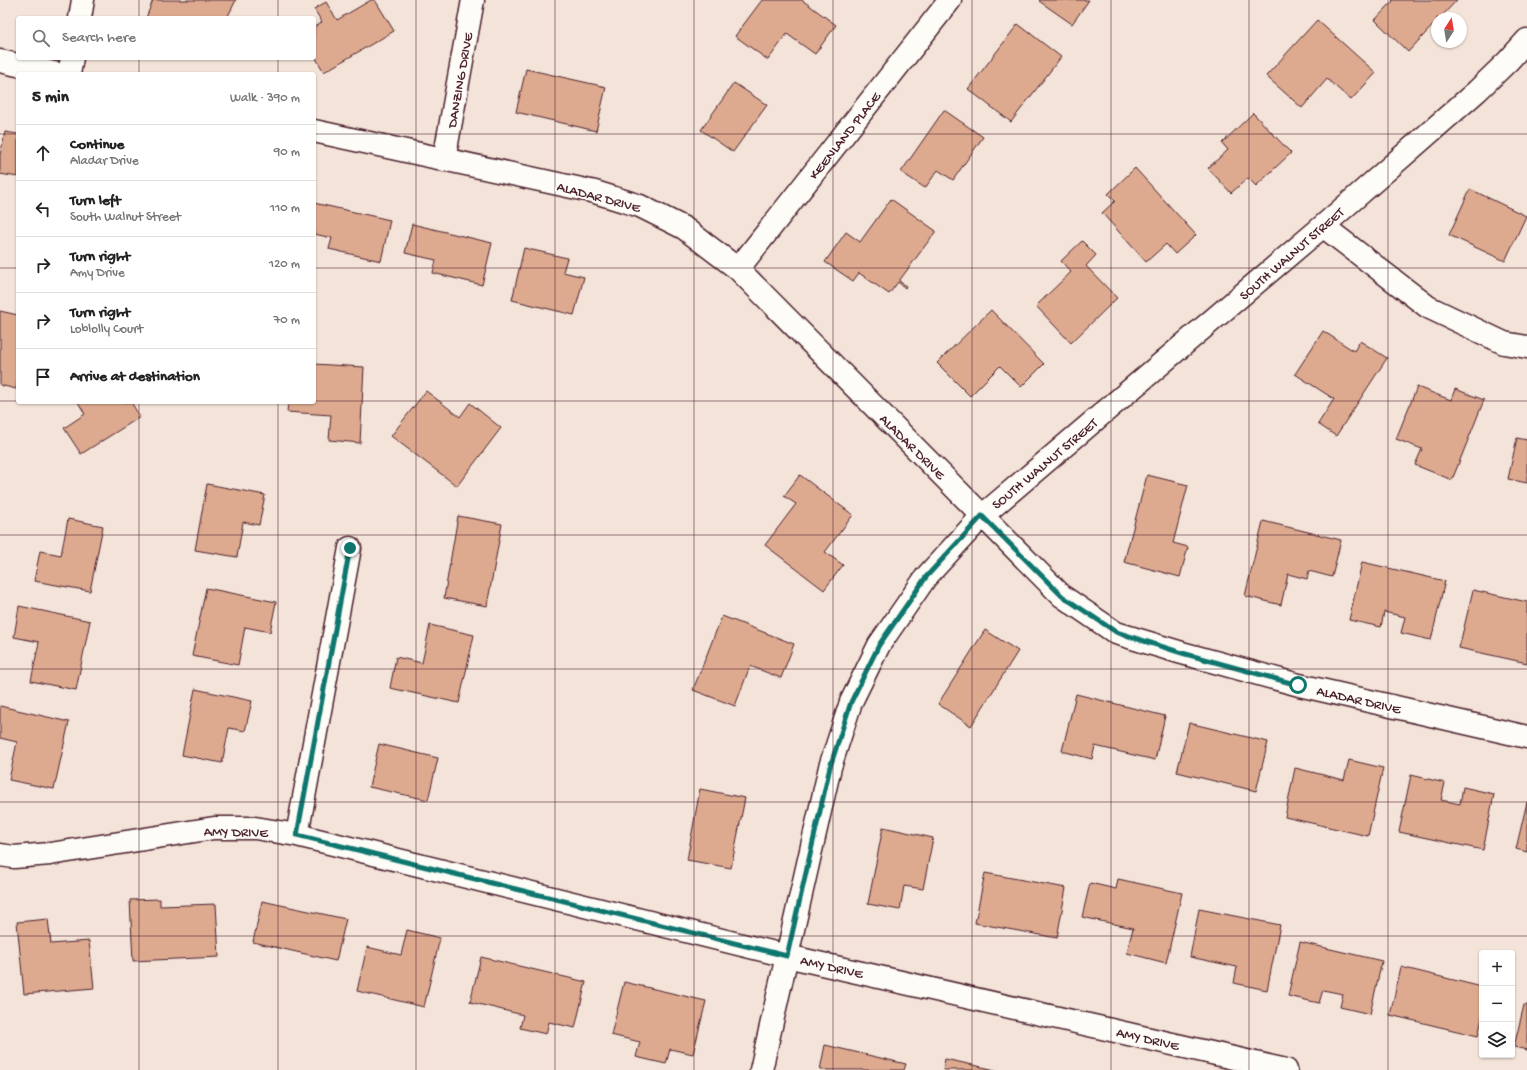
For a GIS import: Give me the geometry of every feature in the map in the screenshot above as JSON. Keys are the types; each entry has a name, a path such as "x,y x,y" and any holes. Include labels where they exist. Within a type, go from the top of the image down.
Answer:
{"street":[{"path":"80,16 83,0"},
{"name":"DANZING DRIVE","path":"444,160 473,0"},
{"name":"KEENLAND PLACE","path":"738,269 950,0"},
{"name":"SOUTH WALNUT STREET","path":"761,1070 830,767 851,702 879,645 926,577 982,516 1324,226 1477,91 1527,40"},
{"path":"69,72 72,60"},
{"path":"0,61 49,72"},
{"name":"ALADAR DRIVE","path":"316,131 595,192 640,206 684,228 738,269 1062,596 1116,632 1182,653 1298,685 1527,737"},
{"path":"1324,226 1428,306 1504,343 1527,348"},
{"path":"297,835 350,548"},
{"name":"AMY DRIVE","path":"0,855 14,857 50,854 214,828 254,828 297,835 787,956 1286,1070"}],"building":[{"path":"153,0 236,0 228,16 147,16"},
{"path":"371,0 375,0 394,31 324,72 316,58 316,26 322,22 314,9 326,2 337,20"},
{"path":"762,0 802,0 836,25 815,54 787,34 768,60 735,36"},
{"path":"1089,0 1072,24 1039,1"},
{"path":"1392,0 1457,0 1446,12 1431,12 1431,27 1408,52 1375,20 1393,1"},
{"path":"1317,20 1376,73 1351,100 1327,79 1302,108 1266,76"},
{"path":"1018,24 1061,57 1011,122 968,89"},
{"path":"526,69 606,87 596,131 516,112"},
{"path":"734,83 767,105 733,152 701,130"},
{"path":"944,110 983,137 953,180 938,170 925,188 901,172"},
{"path":"1253,113 1291,153 1256,186 1248,178 1231,193 1208,168 1228,150 1222,143"},
{"path":"5,132 16,134 16,177 0,174 0,155"},
{"path":"1135,168 1196,235 1175,254 1166,244 1146,262 1102,213 1115,201 1108,194"},
{"path":"1470,189 1526,216 1505,261 1449,235"},
{"path":"891,199 936,231 899,281 906,286 905,288 898,282 889,294 859,273 853,281 825,262 846,232 860,242"},
{"path":"316,203 390,220 381,261 329,249 332,238 316,234"},
{"path":"412,224 492,243 482,285 433,273 436,260 405,253"},
{"path":"1082,241 1096,255 1086,266 1117,298 1071,343 1036,306 1071,272 1061,261"},
{"path":"524,248 567,258 563,272 584,277 574,315 512,300"},
{"path":"991,310 1044,364 1021,387 1000,366 970,396 937,363"},
{"path":"0,311 16,315 16,389 0,385"},
{"path":"1323,331 1354,351 1360,341 1387,358 1336,436 1318,424 1334,399 1295,374"},
{"path":"316,364 364,367 360,443 329,440 331,415 287,412 288,404 316,404"},
{"path":"1417,387 1451,400 1455,389 1484,400 1452,480 1415,465 1422,449 1396,439"},
{"path":"426,391 460,417 470,403 501,428 457,486 391,436"},
{"path":"79,404 132,404 140,417 81,454 64,428 85,414"},
{"path":"1517,438 1527,440 1527,483 1508,479"},
{"path":"800,475 853,515 825,552 843,565 824,590 765,545 796,504 784,496"},
{"path":"1147,475 1188,485 1173,543 1188,547 1180,577 1124,562"},
{"path":"207,484 265,495 259,525 243,522 237,557 195,550"},
{"path":"458,516 502,524 487,606 444,598"},
{"path":"68,519 103,526 90,591 34,581 40,551 61,555"},
{"path":"1263,521 1341,540 1332,577 1309,571 1307,579 1288,574 1281,605 1245,596"},
{"path":"1362,562 1445,581 1431,640 1401,633 1405,617 1384,612 1381,627 1349,620"},
{"path":"206,588 276,602 270,632 245,627 238,665 192,656"},
{"path":"1473,590 1527,602 1527,663 1459,648"},
{"path":"19,606 90,621 76,690 31,681 39,642 14,637"},
{"path":"722,616 794,644 781,678 750,666 735,706 693,690"},
{"path":"430,625 474,635 459,703 390,688 396,657 422,663"},
{"path":"985,630 1018,651 971,726 938,704"},
{"path":"195,689 252,701 245,731 229,728 222,763 182,755"},
{"path":"1076,694 1165,716 1155,760 1095,746 1092,759 1062,751"},
{"path":"0,706 69,722 54,789 9,780 17,742 0,738"},
{"path":"1189,723 1268,742 1256,791 1177,772"},
{"path":"379,744 438,758 428,800 369,787"},
{"path":"1349,760 1383,768 1368,836 1285,817 1295,768 1344,780"},
{"path":"1411,775 1445,783 1441,800 1460,804 1463,787 1494,794 1483,850 1399,832"},
{"path":"700,789 745,798 731,868 687,860"},
{"path":"1527,802 1527,852 1516,849"},
{"path":"883,827 933,838 923,889 904,886 900,910 868,904"},
{"path":"985,873 1066,888 1057,938 975,923"},
{"path":"1118,879 1182,893 1166,963 1127,953 1133,928 1082,917 1090,883 1116,889"},
{"path":"160,899 160,906 216,904 219,957 133,961 130,900"},
{"path":"262,901 346,919 336,961 253,942"},
{"path":"1199,909 1280,925 1267,990 1234,983 1237,967 1190,957"},
{"path":"48,919 51,944 89,941 94,988 24,994 17,922"},
{"path":"407,930 440,938 424,1007 357,991 367,947 401,955"},
{"path":"1300,942 1382,961 1370,1014 1340,1007 1343,994 1323,990 1319,1003 1288,996"},
{"path":"481,957 586,982 575,1028 549,1022 546,1034 520,1028 523,1015 470,1002"},
{"path":"1401,967 1479,986 1478,1036 1390,1015"},
{"path":"624,982 706,1001 693,1054 670,1049 666,1064 636,1057 640,1042 611,1035"},
{"path":"1524,1005 1527,1005 1527,1050 1515,1047"},
{"path":"825,1045 906,1064 904,1070 820,1070"},
{"path":"945,1059 996,1070 943,1070"}],"route":[{"path":"350,548 297,835 787,956 830,767 851,702 879,645 926,577 982,516 1062,596 1116,632 1182,653 1298,685"}]}
